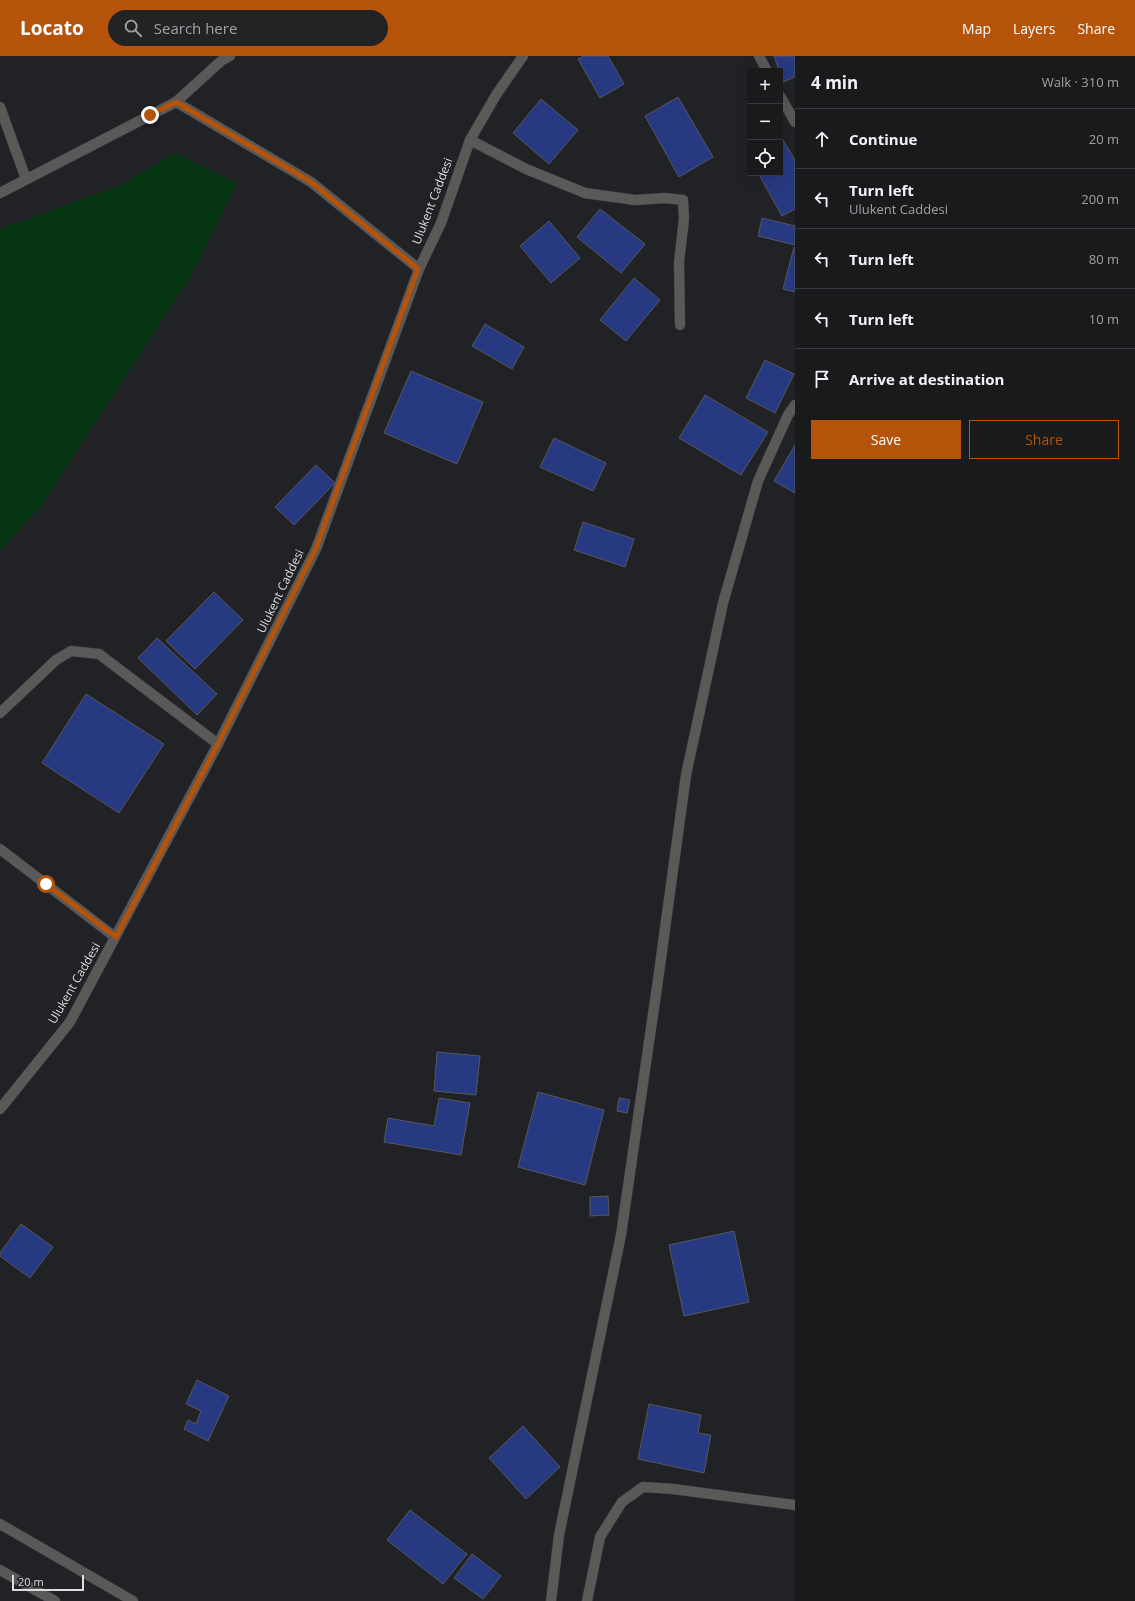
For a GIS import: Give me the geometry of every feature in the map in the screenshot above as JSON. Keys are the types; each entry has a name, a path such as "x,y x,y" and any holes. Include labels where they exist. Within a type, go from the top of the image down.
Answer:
{"street":[{"path":"0,193 176,102 221,61 230,56"},
{"name":"Ulukent Caddesi","path":"0,1108 70,1022 218,744 316,548 418,269 440,223 470,140 496,95 523,56"},
{"path":"759,56 765,68"},
{"path":"783,101 795,122"},
{"path":"176,102 311,182 418,269"},
{"path":"0,107 26,179"},
{"path":"470,140 526,169 585,193 635,200 665,198 683,200 684,219 679,262 680,325"},
{"path":"551,1601 559,1535 621,1235 686,775 723,603 758,481 788,415 795,405"},
{"path":"0,713 56,660 71,651 99,654 218,744"},
{"path":"0,849 116,937"},
{"path":"587,1601 600,1537 622,1502 643,1488 673,1488 795,1505"},
{"path":"0,1524 133,1601"},
{"path":"0,1570 56,1601"}],"green space":[{"path":"175,153 237,183 191,276 40,507 0,550 0,229 121,185"}],"building":[{"path":"584,56 608,56 624,84 600,98 578,59"},
{"path":"774,56 795,56 795,77 783,82 783,68 778,68"},
{"path":"678,97 713,157 679,177 645,116"},
{"path":"541,99 578,130 549,164 513,133"},
{"path":"783,140 795,160 795,209 782,216 760,176 783,176"},
{"path":"600,209 645,244 621,273 577,237"},
{"path":"762,218 795,226 795,245 758,236"},
{"path":"549,221 580,258 551,283 520,246"},
{"path":"795,247 795,292 783,289"},
{"path":"634,278 660,300 626,341 600,320"},
{"path":"485,324 524,347 512,369 472,346"},
{"path":"765,360 794,374 775,413 746,398"},
{"path":"411,371 483,402 457,464 384,433"},
{"path":"705,395 768,432 741,475 679,438"},
{"path":"554,438 606,463 593,491 540,467"},
{"path":"795,445 795,493 774,481"},
{"path":"316,465 335,483 294,525 275,507"},
{"path":"583,522 634,539 625,567 574,550"},
{"path":"214,592 243,620 195,669 166,641"},
{"path":"157,638 217,694 197,715 138,658"},
{"path":"86,694 164,744 119,813 42,763"},
{"path":"437,1052 480,1056 476,1095 434,1091"},
{"path":"538,1092 604,1110 585,1185 518,1167"},
{"path":"439,1098 470,1103 461,1155 384,1142 388,1118 434,1126"},
{"path":"619,1098 630,1100 627,1113 617,1111"},
{"path":"608,1196 609,1215 590,1216 590,1197"},
{"path":"21,1224 53,1247 30,1278 0,1256 0,1253"},
{"path":"734,1231 749,1302 684,1316 669,1245"},
{"path":"197,1380 229,1396 208,1441 184,1429 188,1420 196,1424 201,1411 186,1404"},
{"path":"649,1404 701,1415 698,1433 711,1435 704,1473 638,1459"},
{"path":"523,1426 560,1467 526,1499 489,1458"},
{"path":"410,1510 467,1554 443,1584 387,1540"},
{"path":"472,1554 501,1576 483,1599 454,1578"}],"route":[{"path":"46,884 116,937 218,744 316,548 418,269 311,182 176,102 150,115"}]}
